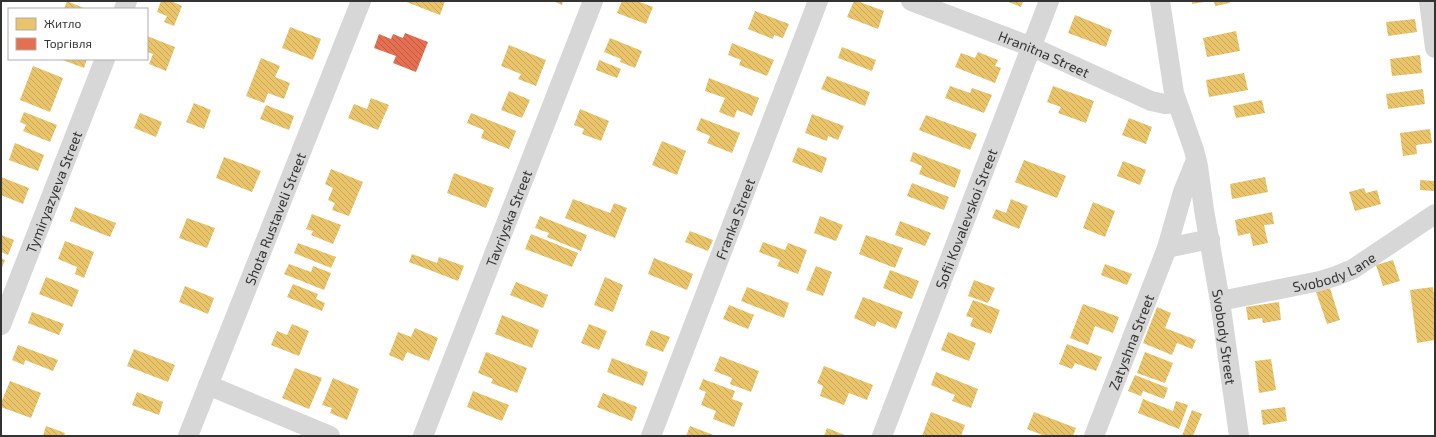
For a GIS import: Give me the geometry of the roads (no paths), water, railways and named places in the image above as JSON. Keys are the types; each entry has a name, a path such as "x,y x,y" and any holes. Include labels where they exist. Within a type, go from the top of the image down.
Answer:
{"street":[{"name":"Shota Rustaveli Street","path":"188,436 361,1"},
{"name":"Tavriyska Street","path":"423,436 594,1"},
{"name":"Franka Street","path":"651,436 818,1"},
{"name":"Hranitna Street","path":"910,1 1032,47 1151,101 1165,104 1177,103"},
{"name":"Sofii Kovalevskoi Street","path":"882,436 1049,1"},
{"path":"1160,1 1174,93 1196,160 1210,239 1167,248"},
{"path":"1429,1 1435,48"},
{"name":"Tymiryazyeva Street","path":"1,325 105,60"},
{"name":"Zatyshna Street","path":"1094,436 1167,248 1183,192 1196,160"},
{"name":"Svobody Lane","path":"1220,301 1320,281 1336,276 1353,269 1435,214"},
{"name":"Svobody Street","path":"1210,239 1239,436"},
{"path":"208,385 330,436"}]}
